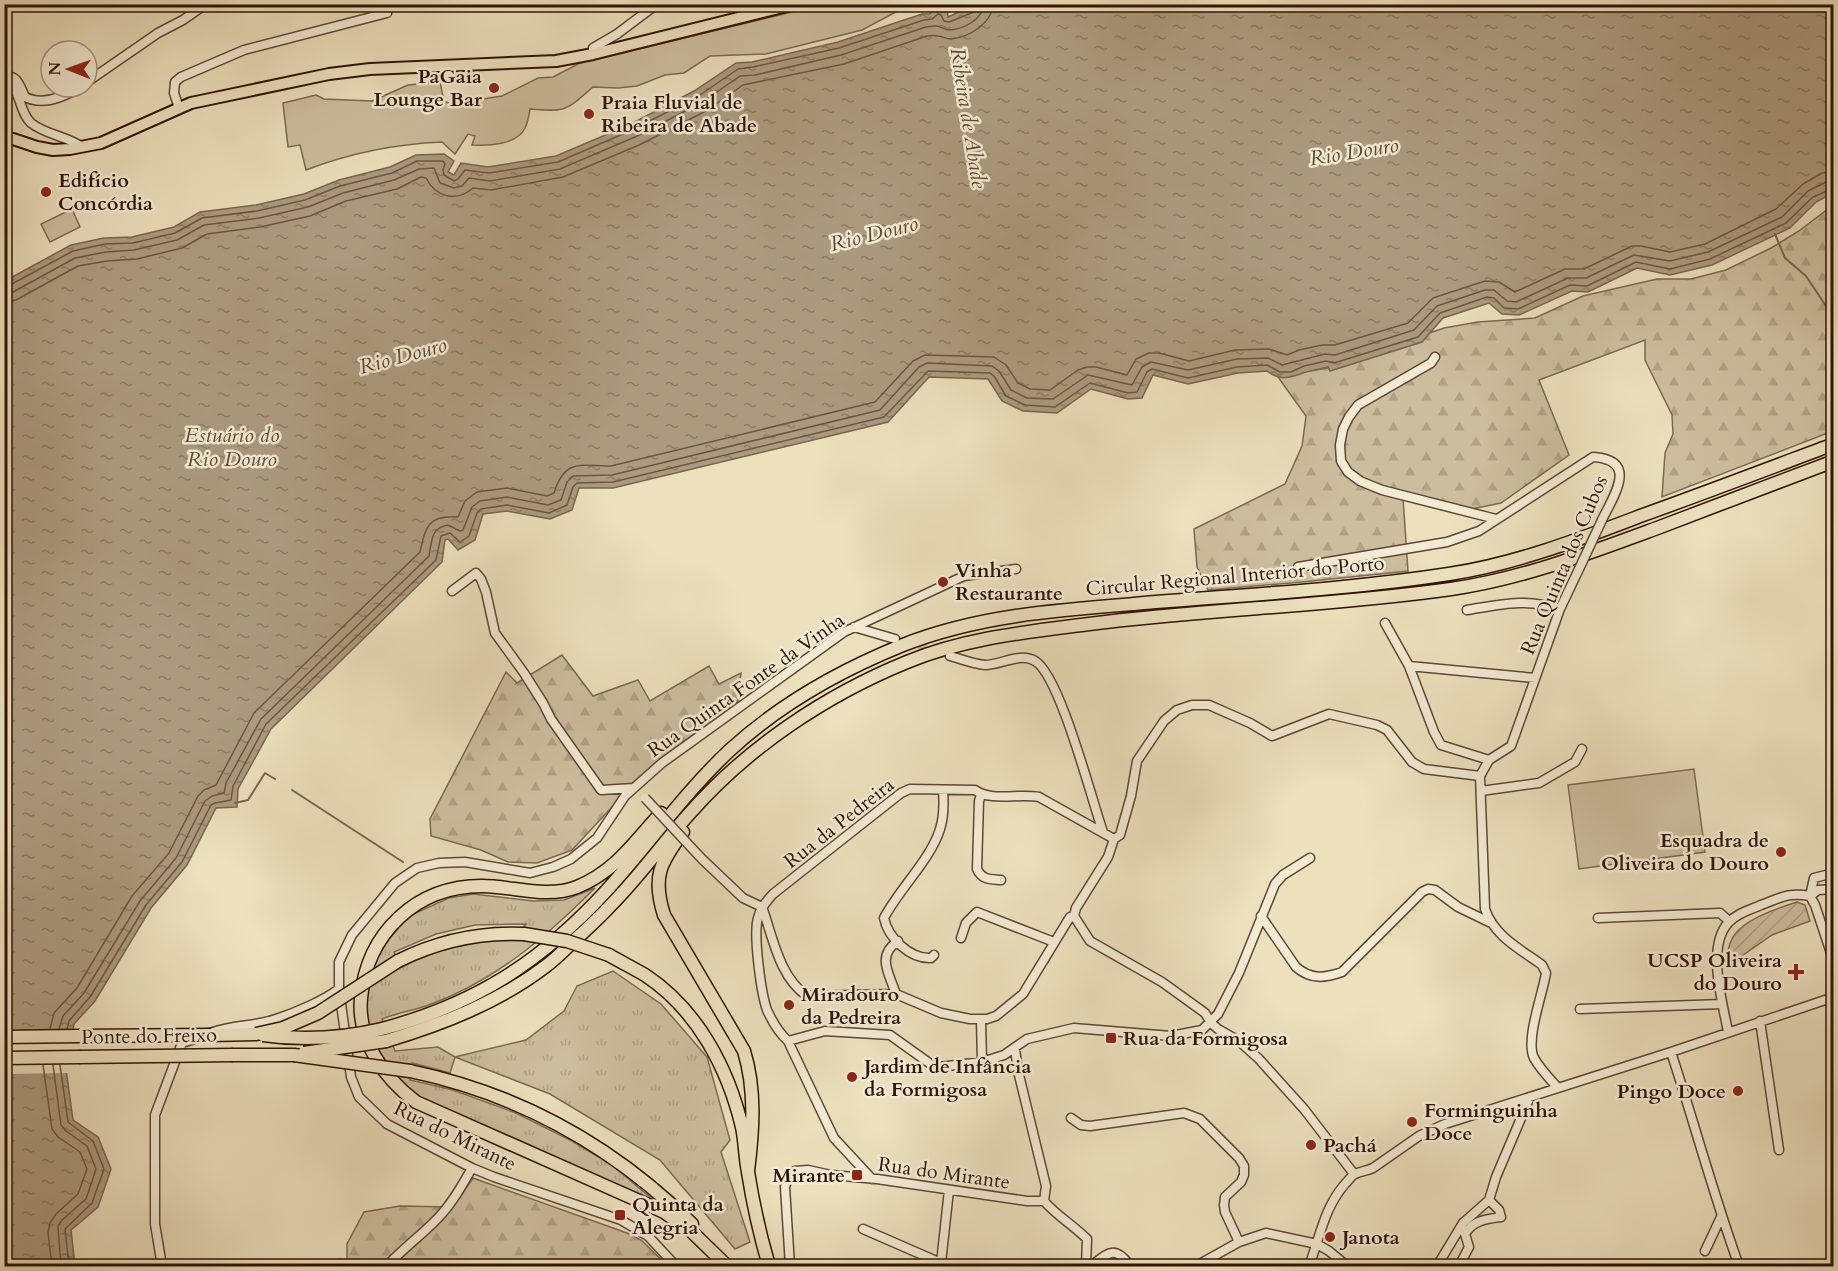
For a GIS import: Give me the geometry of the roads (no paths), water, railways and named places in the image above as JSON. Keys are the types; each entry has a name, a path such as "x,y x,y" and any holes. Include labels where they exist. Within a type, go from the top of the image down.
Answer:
{"highway":[{"name":"Circular Regional Interior do Porto","path":"256,1035 293,1039 359,1034 384,1035 476,995 525,965 543,951 605,892 699,781 734,747 785,707 848,669 906,644 960,627 1052,611 1397,582 1482,568 1520,559 1606,530 1833,444"},
{"name":"Circular Regional Interior do Porto","path":"294,1055 447,1021 480,1006 530,978 550,963 613,904 690,812 745,760 795,721 855,685 911,660 978,640 1022,632 1124,619 1362,600 1454,589 1520,575 1614,544 1833,461"},
{"path":"699,781 674,799 613,867 574,888 544,892 483,886 458,888 434,895 410,907 386,930 374,949 363,981 362,1018 374,1056 388,1077 416,1102 664,1212 689,1229 727,1266"},
{"path":"711,791 664,860 658,877 658,895 664,915 744,1051 752,1089 752,1140 748,1171"},
{"path":"256,1035 283,1028 318,1013 398,961 448,941 479,935 524,934 567,940 609,955 645,976 665,991 698,1026 723,1067 742,1128 757,1225 769,1266"},
{"name":"Ponte do Freixo","path":"4,1037 256,1035"},
{"path":"294,1055 410,1071 469,1086 508,1100 582,1136 627,1167 661,1194 708,1240 717,1256"},
{"name":"Ponte do Freixo","path":"4,1058 294,1055"}],"main road":[{"path":"4,138 53,150 82,147 101,143 199,101 330,74 370,69 556,61 795,4"}],"street":[{"path":"99,74 158,33 183,20 206,4"},
{"path":"593,54 593,48 617,34 657,4"},
{"path":"179,108 174,93 174,82 181,77 244,50 387,13"},
{"path":"4,78 14,76 25,97 38,102 52,99"},
{"path":"4,78 16,90 31,122 49,132 73,140 82,147"},
{"path":"1435,357 1431,363 1358,405 1343,429 1340,446 1341,461 1348,472 1360,481 1382,490 1496,519"},
{"name":"Rua Quinta dos Cubos","path":"1480,776 1489,760 1511,746 1560,609 1620,482 1620,470 1615,463 1606,458 1593,457 1512,511 1496,519"},
{"path":"1298,567 1447,542 1479,531 1496,519"},
{"name":"Rua Quinta Fonte da Vinha","path":"634,788 662,763 844,632 964,576 1016,569"},
{"path":"452,591 476,573 486,592 495,633 543,703 550,720 601,790 634,788 743,898 762,908 783,969 798,990 807,996 896,994 941,1013 981,1020 996,1016 1023,994 1070,917 1074,916"},
{"path":"1467,610 1520,602 1544,604 1560,609"},
{"path":"1385,623 1409,666 1434,732 1442,745 1489,760"},
{"path":"854,627 895,639"},
{"path":"950,656 986,665 1026,658 1035,660 1045,670 1072,734 1103,832"},
{"path":"1409,666 1535,678"},
{"path":"1354,1174 1304,1109 1259,1059 1239,1041 1211,1023 1205,1013 1162,982 1090,941 1074,916 1076,908 1108,857 1114,839 1120,835 1137,761 1164,721 1177,710 1192,705 1209,705 1250,723 1272,736 1329,714 1377,725 1387,730 1412,762 1424,769 1480,776 1485,909 1489,922"},
{"path":"1481,791 1539,783 1575,762 1582,749"},
{"name":"Rua do Mirante","path":"634,788 625,796 597,838 571,859 553,867 530,873 465,862 439,863 409,872 395,883 352,935 339,962 339,989 351,1077 359,1097 387,1124 472,1168 621,1220 648,1236 676,1266"},
{"name":"Rua da Pedreira","path":"762,908 773,894 910,789 975,790 981,795 1039,797 1114,839"},
{"path":"934,955 931,958 922,959 913,956 885,925 884,918 935,843 941,828 944,810 943,791"},
{"path":"981,795 977,869 985,878 1001,880"},
{"path":"788,1041 825,1031 890,1035 932,1065 939,1066 982,1062 1016,1049 1027,1039 1074,1028 1170,1036 1202,1030 1218,1014 1239,973 1275,884 1283,875 1310,858"},
{"path":"1833,873 1814,878 1810,896 1831,945 1833,962"},
{"path":"1261,916 1296,967 1303,973 1314,977 1327,978 1342,972 1422,892 1428,889 1436,890 1458,907 1489,922 1500,934 1542,965 1546,973 1531,1049 1534,1058 1558,1088"},
{"path":"1728,1032 1722,1004 1718,961 1720,941 1729,921 1740,914 1794,893 1810,896 1818,890 1833,889"},
{"path":"762,908 757,919 757,942 763,994 768,1011 781,1035 788,1041 834,1138 872,1179"},
{"path":"961,938 966,923 977,912 1054,942"},
{"path":"1598,918 1720,913 1729,921"},
{"path":"896,994 885,952 898,941"},
{"path":"162,1266 155,1224 155,1115 182,1043 224,1028 276,1020 330,996 339,989"},
{"path":"1309,1266 1330,1203 1354,1174 1365,1173 1419,1136 1433,1129 1833,997"},
{"path":"1580,1009 1722,1004"},
{"path":"981,1020 982,1062"},
{"path":"1760,1021 1779,1150"},
{"path":"1016,1049 1017,1071 1046,1186 1044,1201 1060,1219 1074,1226 1087,1239 1086,1266"},
{"path":"1671,1052 1721,1217 1738,1263 1726,1266"},
{"path":"1437,1266 1463,1223 1489,1200 1496,1177 1530,1097"},
{"path":"1071,1118 1081,1125 1090,1126 1185,1113 1200,1119 1239,1158 1244,1166 1241,1182 1226,1197 1224,1205 1239,1242"},
{"path":"387,1266 400,1251 418,1238 440,1216 472,1168"},
{"name":"Rua do Mirante","path":"790,1266 785,1187 788,1178 795,1171 808,1170 1028,1202 1044,1201"},
{"path":"863,1229 941,1263 950,1190"},
{"path":"1459,1266 1469,1247 1464,1234 1469,1227 1482,1220 1501,1217 1499,1210 1489,1200"},
{"path":"1705,1251 1721,1217"},
{"path":"1196,1266 1239,1242 1266,1233 1317,1244 1347,1266"},
{"path":"1091,1266 1107,1254 1114,1252 1121,1254 1130,1266"},
{"path":"329,1266 341,1264 346,1266"}],"water":[{"name":"Estuário do Rio Douro","path":"976,4 1833,5 1833,193 1816,202 1790,228 1712,265 1670,275 1637,268 1588,292 1572,291 1519,315 1502,314 1489,303 1443,318 1422,342 1330,371 1328,367 1285,378 1267,371 1238,373 1188,384 1153,375 1142,398 1128,399 1091,389 1057,413 1023,411 1002,401 988,379 929,377 888,422 613,488 579,488 572,510 550,519 507,511 483,514 475,540 458,550 448,539 445,540 442,562 271,729 238,789 237,807 216,808 187,865 151,908 95,1001 74,1024 66,1069 73,1120 98,1137 111,1169 98,1207 71,1230 75,1266 5,1266 5,281 71,245 104,238 132,237 174,227 200,212 256,205 304,194 339,180 390,167 416,155 444,154 454,161 448,172 454,175 461,163 488,167 556,156 629,125 694,91 736,63 752,62 838,42 922,14 930,14 935,5 947,5 948,17"}],"waterway":[{"path":"1775,234 1785,258 1806,276 1828,309"},
{"path":"235,803 248,800 265,773 275,779"},
{"path":"292,790 403,862"}],"tunnel":[{"path":"907,643 935,651"}],"place":[{"name":"PaGaia Lounge Bar","path":"494,88"},
{"name":"Praia Fluvial de Ribeira de Abade","path":"589,114"},
{"name":"Edifício Concórdia","path":"46,192"},
{"name":"Vinha Restaurante","path":"943,582"},
{"name":"Esquadra de Oliveira do Douro","path":"1781,852"},
{"name":"UCSP Oliveira do Douro","path":"1796,972"},
{"name":"Miradouro da Pedreira","path":"789,1005"},
{"name":"Rua da Formigosa","path":"1111,1038"},
{"name":"Jardim de Infância da Formigosa","path":"852,1077"},
{"name":"Pingo Doce","path":"1738,1091"},
{"name":"Forminguinha Doce","path":"1412,1122"},
{"name":"Pachá","path":"1311,1145"},
{"name":"Mirante","path":"857,1175"},
{"name":"Quinta da Alegria","path":"620,1215"},
{"name":"Janota","path":"1330,1237"}],"water label":[{"name":"Ribeira de Abade","path":"968,118"},
{"name":"Rio Douro","path":"1354,152"},
{"name":"Rio Douro","path":"874,234"},
{"name":"Rio Douro","path":"403,356"}]}
